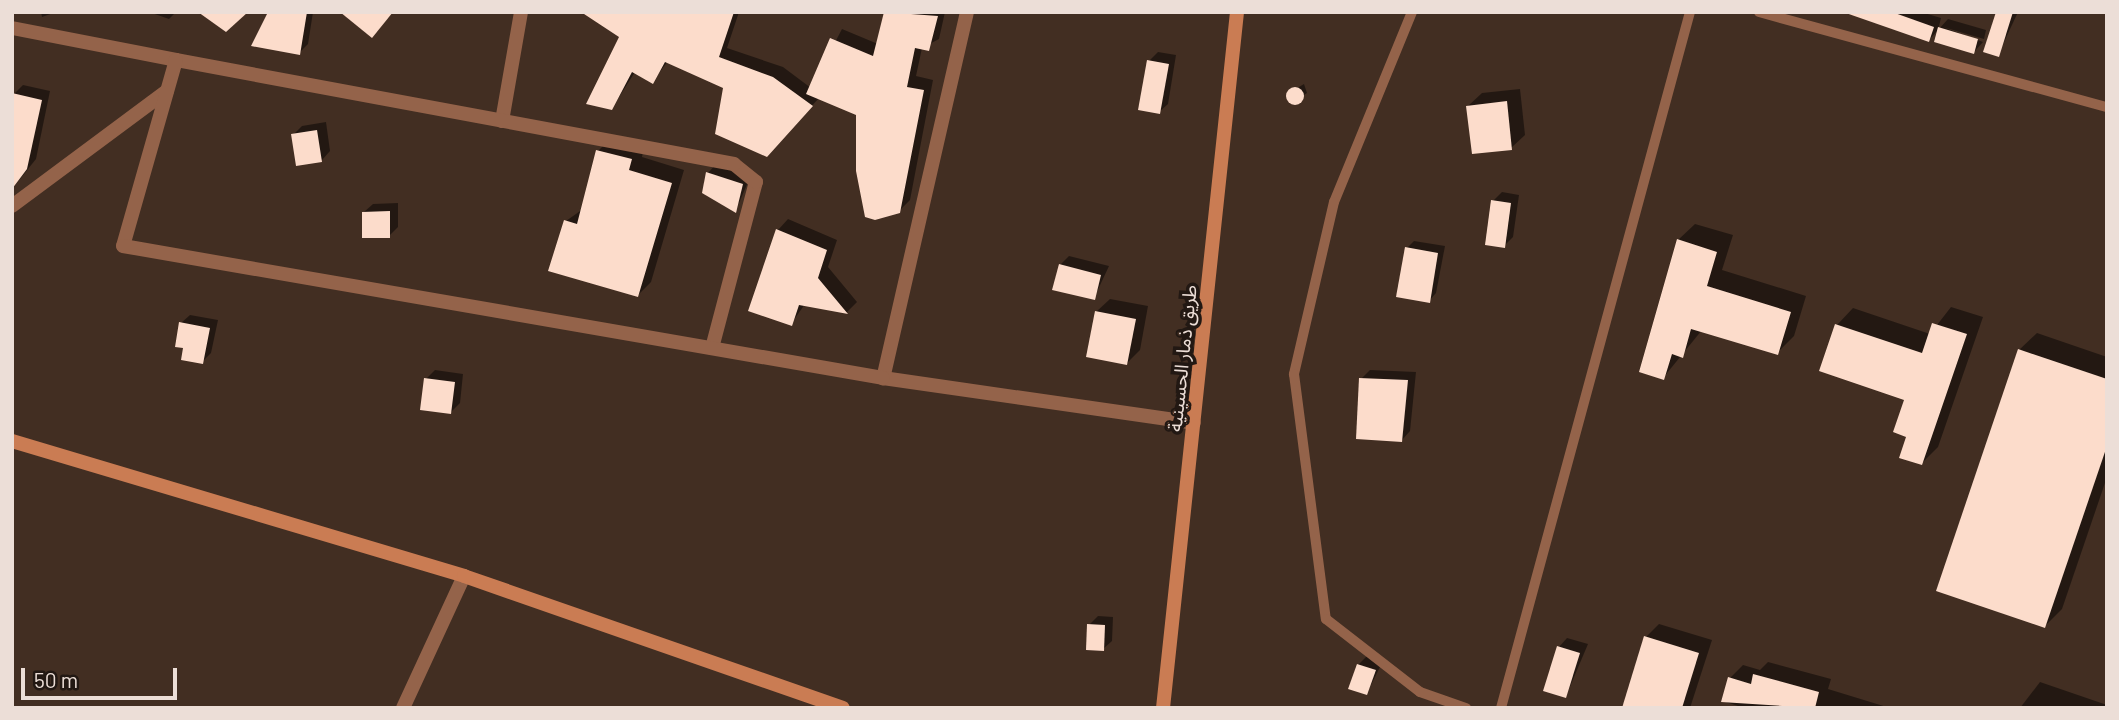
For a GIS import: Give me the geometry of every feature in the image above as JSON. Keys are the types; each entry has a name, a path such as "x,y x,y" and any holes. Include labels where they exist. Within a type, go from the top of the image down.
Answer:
{"street":[{"path":"502,121 521,12"},
{"path":"883,378 967,12"},
{"name":"طريق ذمار الحسينية","path":"1163,708 1237,12"},
{"path":"12,28 734,164 755,182 712,348"},
{"path":"176,60 123,246 883,378 1194,423"},
{"path":"12,206 167,91"},
{"path":"12,441 464,576 843,708"},
{"path":"403,708 464,576"}],"lane":[{"path":"1412,12 1334,202 1294,374 1326,620 1420,692 1466,708"},
{"path":"1501,708 1690,12"},
{"path":"1759,12 2107,107"}],"building":[{"path":"198,12 248,12 226,32"},
{"path":"268,12 307,12 300,55 251,46"},
{"path":"340,12 393,12 372,38"},
{"path":"581,12 734,12 719,57 773,77 813,106 767,157 715,134 723,88 665,62 653,84 632,72 612,110 586,104 619,37"},
{"path":"884,12 938,16 929,51 915,48 907,87 924,90 900,213 875,220 865,217 856,171 856,115 806,94 830,38 873,56"},
{"path":"1843,12 1892,12 1934,27 1929,42"},
{"path":"1996,12 2013,12 1999,57 1983,52"},
{"path":"1938,27 1978,39 1974,54 1934,42"},
{"path":"1147,60 1169,64 1160,114 1138,110"},
{"path":"1291,87 1299,87 1304,96 1302,103 1291,105 1286,100 1286,92"},
{"path":"12,93 42,100 27,169 12,189"},
{"path":"1507,101 1512,150 1472,154 1466,106"},
{"path":"317,130 322,162 296,166 291,134"},
{"path":"596,150 632,159 629,170 672,183 638,297 548,271 564,220 577,224"},
{"path":"706,172 743,184 736,213 702,193"},
{"path":"1491,200 1511,203 1505,248 1485,245"},
{"path":"390,211 390,238 362,238 362,212"},
{"path":"776,229 827,250 818,278 848,314 799,305 792,326 748,311"},
{"path":"1677,239 1717,252 1707,286 1791,312 1778,355 1691,329 1683,358 1672,354 1664,380 1639,372"},
{"path":"1405,247 1438,253 1430,303 1396,297"},
{"path":"1059,264 1101,275 1095,300 1052,290"},
{"path":"1095,311 1136,319 1127,365 1086,357"},
{"path":"179,322 210,328 203,364 181,360 183,348 175,347"},
{"path":"1932,323 1967,334 1922,465 1899,458 1906,437 1893,432 1904,400 1819,371 1835,324 1922,353"},
{"path":"2018,349 2107,379 2107,446 2045,628 1936,591"},
{"path":"424,378 455,382 451,414 420,410"},
{"path":"1359,378 1408,380 1402,442 1356,439"},
{"path":"1087,624 1105,625 1104,651 1086,650"},
{"path":"1644,636 1699,653 1682,708 1622,708"},
{"path":"1557,646 1580,653 1566,698 1543,691"},
{"path":"1357,664 1376,670 1367,695 1348,689"},
{"path":"1753,674 1819,692 1815,708 1721,702 1728,677 1751,684"}]}
